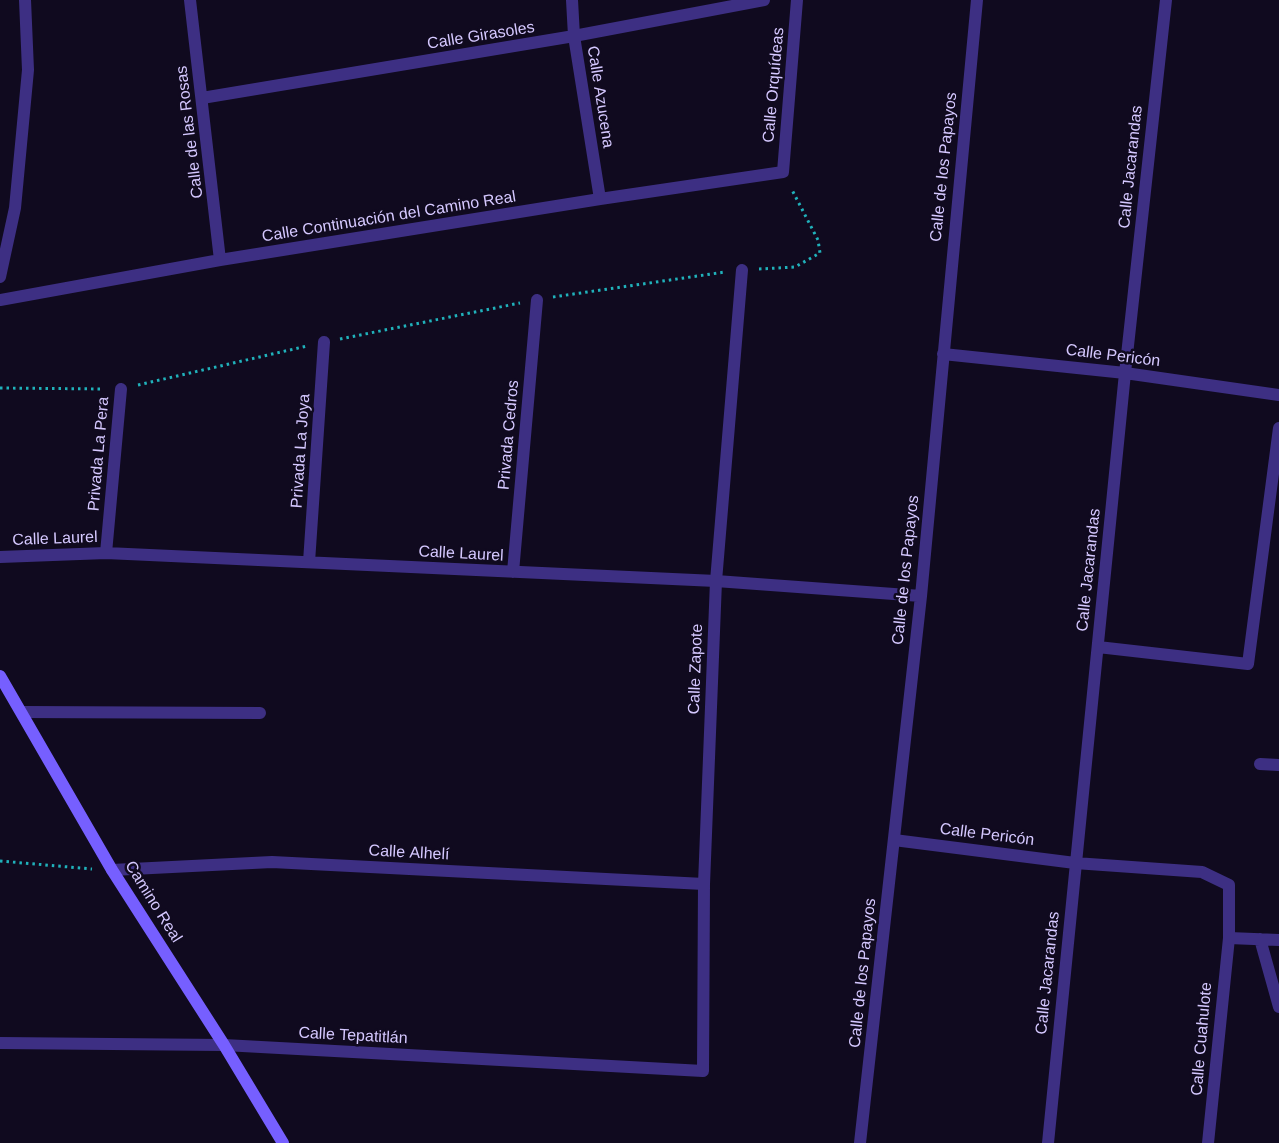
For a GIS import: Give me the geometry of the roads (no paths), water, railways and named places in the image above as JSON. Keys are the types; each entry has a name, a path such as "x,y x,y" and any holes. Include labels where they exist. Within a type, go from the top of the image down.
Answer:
{"street":[{"path":"0,277 16,198 28,70 25,0"},
{"name":"Calle de las Rosas","path":"190,0 220,260"},
{"name":"Calle Azucena","path":"572,0 574,36 600,199"},
{"name":"Calle Girasoles","path":"202,98 574,36 764,0"},
{"name":"Calle Orquídeas","path":"783,172 797,0"},
{"name":"Calle de los Papayos","path":"860,1143 921,596 977,0"},
{"name":"Calle Jacarandas","path":"1048,1143 1125,373 1166,0"},
{"name":"Calle Continuación del Camino Real","path":"0,300 220,260 600,199 783,172"},
{"name":"Calle Zapote","path":"703,1071 704,884 716,581 742,270"},
{"name":"Privada Cedros","path":"513,572 537,300"},
{"name":"Privada La Joya","path":"309,562 324,342"},
{"name":"Calle Pericón","path":"943,354 1125,373 1279,395"},
{"name":"Privada La Pera","path":"106,552 121,389"},
{"path":"1098,647 1248,664 1279,428"},
{"name":"Calle Laurel","path":"0,557 106,552 716,581 921,596"},
{"name":"Camino Real","path":"0,676 112,870 283,1143"},
{"path":"22,712 260,713"},
{"path":"1260,764 1279,765"},
{"name":"Calle Pericón","path":"894,840 1075,863 1202,872 1230,885 1229,938"},
{"name":"Calle Alhelí","path":"112,870 272,862 704,884"},
{"path":"1229,938 1279,940"},
{"name":"Calle Cuahulote","path":"1208,1143 1229,938"},
{"path":"1260,939 1279,1007"},
{"name":"Calle Tepatitlán","path":"0,1043 224,1046 703,1071"}]}
